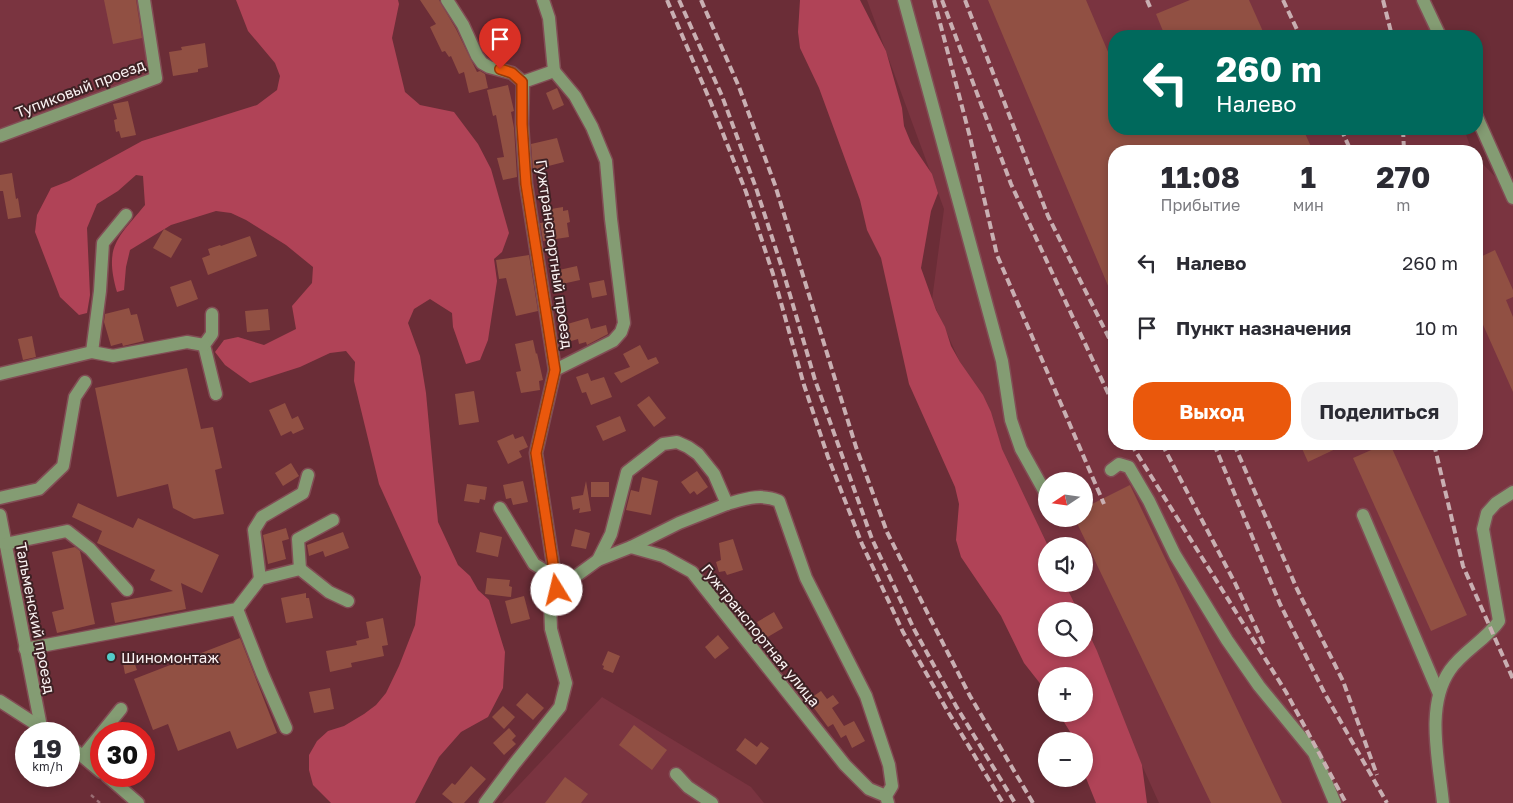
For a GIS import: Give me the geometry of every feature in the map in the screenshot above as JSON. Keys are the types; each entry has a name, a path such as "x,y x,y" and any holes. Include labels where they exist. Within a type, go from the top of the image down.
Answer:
{"street":[{"name":"Тупиковый проезд","path":"0,136 156,78 144,0"},
{"path":"447,0 463,25 482,63 489,67 512,73 522,82 554,70"},
{"path":"543,0 549,18 554,70 575,96 592,127 606,161 624,323 621,332 613,341 555,370"},
{"path":"904,0 1002,361 1011,420 1021,449 1038,480"},
{"path":"1423,0 1437,30"},
{"name":"Гужтранспортный проезд","path":"485,803 560,707 566,683 551,629 550,603 557,590 536,453 555,370 526,184 522,124 522,82"},
{"path":"1483,131 1513,198"},
{"path":"92,352 98,308 103,243 126,215"},
{"path":"212,314 212,334 204,345 216,394"},
{"path":"0,374 92,352 113,356 187,342 204,345"},
{"path":"0,498 39,489 63,466 75,397 85,382"},
{"path":"598,560 611,534 626,472 663,444 677,442 698,454 714,474 727,504"},
{"path":"1110,470 1119,464 1129,467 1149,501 1175,555 1227,640 1259,686 1314,753 1335,803"},
{"path":"260,579 254,530 262,517 303,493 308,475"},
{"path":"1443,803 1435,717 1439,694 1450,670 1474,644 1492,632 1499,621 1483,529 1487,513 1496,503 1513,492"},
{"path":"557,590 598,560 631,547 679,523 727,504 759,496 770,496 779,500 806,578 866,696 889,766 892,786 887,800"},
{"path":"500,508 534,564 555,577"},
{"name":"Тальменский проезд","path":"0,515 25,649 44,722"},
{"path":"1363,516 1439,694"},
{"path":"333,520 298,540 300,569 329,592 348,601"},
{"path":"5,544 67,531 90,549 127,590"},
{"name":"Гужтранспортная улица","path":"631,547 663,556 692,572 845,765 869,789 887,800"},
{"path":"25,649 237,609 260,579 300,569"},
{"path":"237,609 286,728"},
{"path":"0,701 33,722"},
{"path":"83,756 121,709"},
{"path":"80,754 90,762"},
{"path":"676,774 688,787 712,803"},
{"path":"119,787 138,803"}],"path":[{"path":"91,795 100,803"}],"shaded area":[{"path":"0,0 137,0 152,74 0,134"},
{"path":"236,0 398,0 399,4 392,38 405,92 420,105 454,112 478,144 491,169 509,233 502,252 494,259 497,281 488,340 480,360 466,364 453,327 452,313 430,299 414,309 408,323 420,356 426,393 438,522 458,565 470,576 478,590 489,600 505,652 503,688 488,717 461,732 439,757 415,803 331,803 313,785 309,770 309,755 317,741 328,731 344,726 364,714 376,705 386,693 415,625 421,577 379,484 354,381 355,362 346,351 330,353 300,367 250,383 225,365 215,352 224,340 238,337 264,345 296,329 292,306 312,283 313,267 286,245 246,220 231,213 216,211 171,225 130,250 124,290 117,292 113,276 113,253 120,235 145,205 143,176 136,175 118,191 97,204 87,228 90,295 87,313 79,315 60,297 35,232 37,215 51,188 69,181 142,141 257,105 277,90 280,76 275,63 248,31"},
{"path":"800,0 860,0 886,51 902,108 904,126 911,143 932,174 938,193 931,211 921,268 951,346 983,395 991,412 1002,449 1044,537 1038,537 1038,592 1069,592 1074,602 1038,602 1038,657 1093,657 1093,642 1142,765 1147,803 1096,803 1090,787 1093,787 1093,732 1070,732 1064,722 1093,722 1093,667 1038,667 1038,681 1024,663 1001,616 961,557 956,540 959,504 955,487 909,384 881,258 867,230 860,200 819,88 800,48 798,32"},
{"path":"867,0 1420,0 1430,30 1108,30 1108,135 1466,135 1470,145 1108,145 1108,450 1483,450 1483,164 1513,195 1513,803 1159,803 1093,657 1093,602 1068,602 1064,592 1093,592 1093,537 1038,537 932,300 944,209"},
{"path":"602,697 751,787 764,803 502,803"}],"building":[{"path":"104,0 136,0 142,38 113,44"},
{"path":"420,0 439,0 477,72 480,71 485,74 488,88 469,93 464,72 459,74 451,56 449,57 445,51 442,52 430,27 436,24"},
{"path":"988,0 1086,0 1108,52 1108,135 1306,135 1310,145 1108,145 1108,286"},
{"path":"1190,0 1249,0 1262,30 1163,30 1156,14"},
{"path":"506,21 510,44 492,47 488,24"},
{"path":"205,43 208,67 198,69 198,72 173,76 169,52 182,50 181,47"},
{"path":"508,85 514,111 511,112 514,128 517,177 503,180 497,158 504,157 496,115 493,116 487,90"},
{"path":"557,88 564,105 553,110 546,93"},
{"path":"128,101 136,135 121,138 119,131 116,132 114,120 117,119 113,104"},
{"path":"557,138 564,162 533,170 531,144"},
{"path":"12,173 21,217 8,219 3,191 0,191 0,175"},
{"path":"563,207 563,211 568,210 570,222 567,223 569,237 543,241 540,223 553,222 551,209"},
{"path":"164,229 182,239 171,258 153,248"},
{"path":"250,236 257,256 208,275 202,258 210,255 208,249"},
{"path":"1495,250 1513,290 1513,297 1506,300 1513,317 1513,392 1483,325 1483,256"},
{"path":"529,255 538,311 516,316 506,278 499,279 496,260"},
{"path":"577,266 580,280 562,284 559,270"},
{"path":"191,280 198,299 177,307 170,287"},
{"path":"604,280 607,295 592,298 589,283"},
{"path":"129,308 131,315 137,314 144,341 123,346 122,343 111,346 104,322 105,314"},
{"path":"268,309 270,330 247,332 245,311"},
{"path":"588,318 591,329 606,325 608,334 587,345 586,342 579,344 578,339 568,342 564,325"},
{"path":"32,336 36,357 23,360 18,339"},
{"path":"533,340 543,380 539,381 540,390 521,393 516,372 521,371 515,344"},
{"path":"640,345 648,360 656,357 659,363 621,383 614,373 630,367 623,354"},
{"path":"187,368 201,429 213,427 222,468 215,470 224,514 194,519 173,508 168,484 117,497 95,388"},
{"path":"588,373 591,381 604,377 612,397 591,405 586,392 582,393 576,377"},
{"path":"474,391 479,422 459,425 455,394"},
{"path":"649,396 666,418 654,427 637,405"},
{"path":"285,403 292,419 298,416 304,429 293,434 291,431 281,436 269,410"},
{"path":"620,416 626,431 603,441 596,426"},
{"path":"513,434 515,439 523,436 528,447 519,451 522,457 508,464 497,441"},
{"path":"1303,450 1333,450 1308,462"},
{"path":"1371,450 1393,450 1467,615 1431,631 1353,458"},
{"path":"291,463 299,476 283,486 275,473"},
{"path":"697,471 708,487 697,495 694,491 690,494 681,482"},
{"path":"642,477 658,481 651,515 626,510 631,490 639,492"},
{"path":"523,481 528,502 513,505 511,498 506,499 503,485"},
{"path":"586,481 591,511 579,513 580,508 573,510 571,497 583,495"},
{"path":"591,482 609,482 609,497 591,497"},
{"path":"467,484 487,487 485,500 480,499 479,503 464,501"},
{"path":"1130,485 1282,803 1211,803 1093,557 1093,537 1084,537 1079,528 1093,527 1093,504"},
{"path":"78,503 133,528 138,518 219,555 202,593 181,583 186,609 115,623 111,603 173,591 150,580 155,570 97,543 102,531 72,517"},
{"path":"286,528 289,539 282,541 286,559 268,564 263,535"},
{"path":"575,529 590,533 586,549 571,546"},
{"path":"343,532 349,548 325,557 323,551 309,556 307,545"},
{"path":"480,532 502,537 498,557 476,552"},
{"path":"733,539 743,570 727,575 725,571 719,572 716,562 721,560 719,543"},
{"path":"75,547 80,551 95,624 57,633 52,612 64,609 52,552"},
{"path":"487,578 510,580 509,586 512,587 511,597 485,594"},
{"path":"306,593 306,598 309,598 313,618 286,623 281,598"},
{"path":"524,596 530,619 511,624 505,601"},
{"path":"774,612 783,628 766,638 757,622"},
{"path":"383,618 388,645 382,646 384,656 351,663 352,667 330,672 326,651 357,645 356,641 369,638 366,622"},
{"path":"718,635 729,648 715,659 705,647"},
{"path":"240,638 277,733 237,749 230,731 178,751 168,724 155,729 155,722 150,722 134,679"},
{"path":"608,651 620,656 613,673 603,669 604,666 602,665"},
{"path":"133,659 137,670 125,674 123,663"},
{"path":"330,688 334,709 314,713 309,692"},
{"path":"821,691 827,699 833,695 839,703 832,708 844,726 854,721 865,741 852,748 846,735 841,738 833,724 828,727 808,700"},
{"path":"527,693 544,708 533,720 516,705"},
{"path":"503,706 515,717 504,729 492,717"},
{"path":"634,725 667,750 652,770 619,745"},
{"path":"509,728 516,736 512,740 516,744 504,755 493,743"},
{"path":"745,738 757,747 761,742 769,748 756,765 736,750"},
{"path":"471,766 486,779 464,803 453,803 442,794 452,783 455,785"},
{"path":"565,777 588,794 581,803 545,803"}],"railway":[{"path":"667,0 746,192 773,274 804,385 828,457 862,544 903,632 1003,803"},
{"path":"679,0 722,96 756,188 815,380 872,539 914,629 956,706 1015,803"},
{"path":"701,0 739,87 775,185 856,447 887,532 970,696 1033,803"},
{"path":"934,0 970,137 997,255 1104,504"},
{"path":"942,0 1011,184 1108,393"},
{"path":"965,0 1048,216 1108,336"},
{"path":"1147,0 1150,7"},
{"path":"1283,0 1297,30"},
{"path":"1383,0 1390,30"},
{"path":"1344,135 1348,145"},
{"path":"1403,135 1404,145"},
{"path":"1135,450 1286,692 1346,803"},
{"path":"1165,450 1235,583 1265,647"},
{"path":"1216,450 1280,604 1325,694 1387,803"},
{"path":"1237,450 1297,589 1343,681 1377,775"},
{"path":"1435,450 1463,566 1513,679"}],"place":[{"name":"Шиномонтаж","path":"111,657"}],"route":[{"path":"500,69 512,73 522,82 522,124 526,184 555,370 536,453 557,590"}]}
